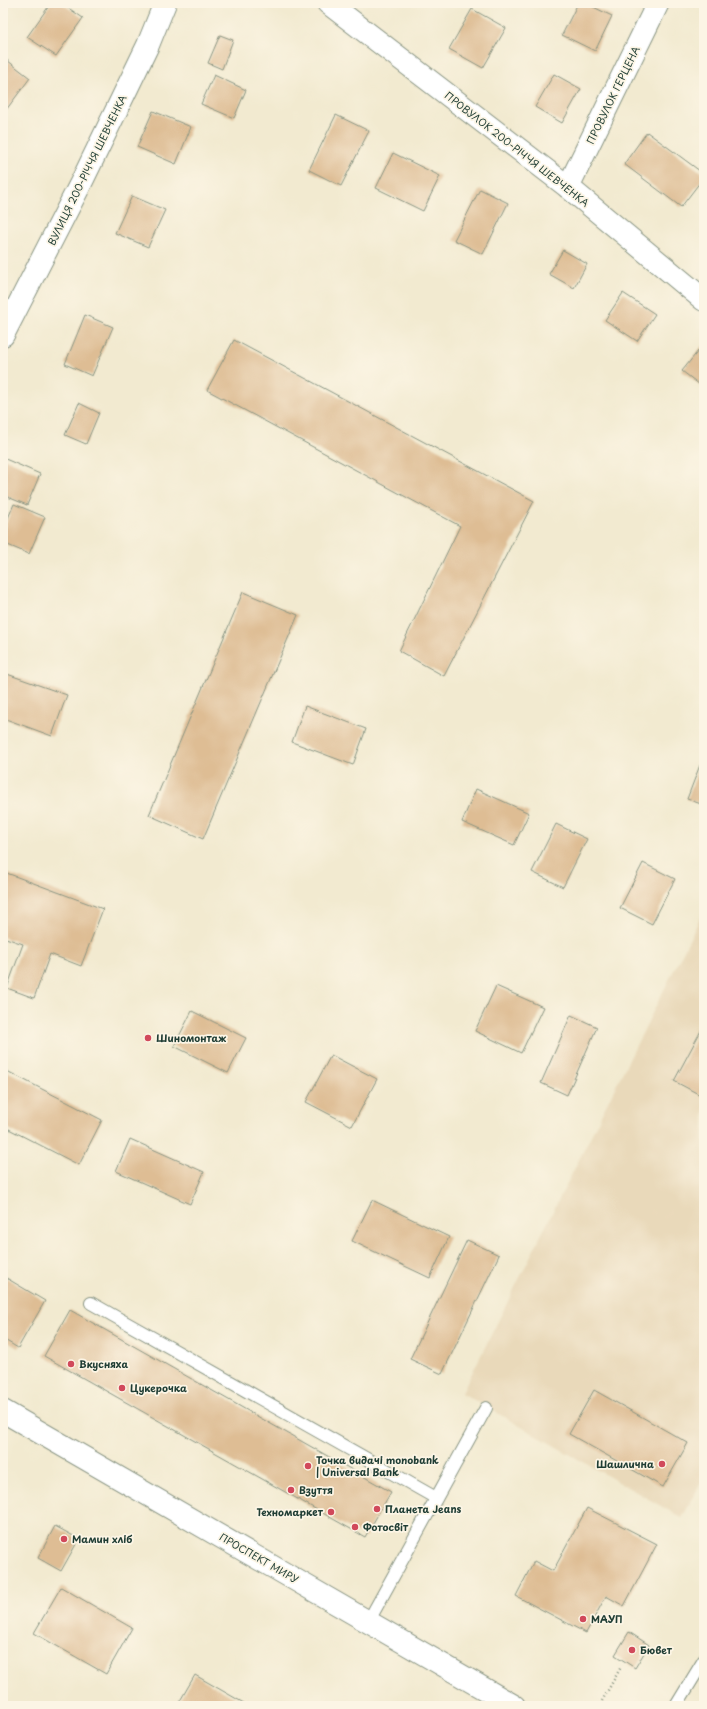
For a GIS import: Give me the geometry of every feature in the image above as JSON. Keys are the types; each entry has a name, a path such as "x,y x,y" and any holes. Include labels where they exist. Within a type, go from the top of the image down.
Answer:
{"street":[{"name":"ВУЛИЦЯ 200-РІЧЧЯ ШЕВЧЕНКА","path":"3,335 83,179 148,45 165,3"},
{"name":"ПРОВУЛОК 200-РІЧЧЯ ШЕВЧЕНКА","path":"328,3 568,187 704,300"},
{"name":"ПРОВУЛОК ГЕРЦЕНА","path":"568,187 658,3"},
{"name":"ПРОСПЕКТ МИРУ","path":"3,1411 514,1706"}],"lane":[{"path":"91,1302 436,1498"},
{"path":"368,1622 486,1408"},
{"path":"676,1706 704,1660"}],"path":[{"path":"602,1701 621,1668"}],"shaded area":[{"path":"704,910 704,1477 682,1518 462,1393"}],"building":[{"path":"51,3 61,3 83,18 56,56 27,37"},
{"path":"578,3 585,3 612,16 595,51 562,35"},
{"path":"472,9 506,28 483,68 449,49"},
{"path":"220,35 233,40 222,69 208,63"},
{"path":"3,57 30,78 3,114"},
{"path":"554,74 581,89 562,123 535,107"},
{"path":"214,75 246,90 234,118 201,104"},
{"path":"153,111 191,127 176,164 137,147"},
{"path":"336,115 369,131 341,186 309,170"},
{"path":"647,132 704,174 704,177 681,207 624,164"},
{"path":"393,153 440,176 423,211 376,188"},
{"path":"480,189 508,203 483,254 454,240"},
{"path":"132,196 165,210 148,247 115,233"},
{"path":"563,250 587,264 574,288 549,274"},
{"path":"623,293 655,314 637,341 605,320"},
{"path":"85,315 113,327 92,376 65,364"},
{"path":"234,340 534,501 444,676 399,651 460,526 207,390"},
{"path":"704,345 704,388 682,371"},
{"path":"79,403 99,413 86,444 65,435"},
{"path":"3,458 40,474 27,505 3,495"},
{"path":"14,504 45,517 29,554 3,543 3,530"},
{"path":"243,592 298,615 203,839 149,815"},
{"path":"7,674 67,695 52,736 3,718 3,686"},
{"path":"305,706 366,729 353,765 292,742"},
{"path":"700,765 704,766 704,805 687,799"},
{"path":"476,789 529,813 514,845 462,822"},
{"path":"556,824 587,839 563,887 532,872"},
{"path":"643,863 675,879 652,924 620,908"},
{"path":"4,872 103,909 81,966 50,954 34,998 7,988 23,944 3,937"},
{"path":"496,986 543,1007 521,1053 475,1031"},
{"path":"192,1011 246,1038 228,1073 174,1046"},
{"path":"571,1015 597,1027 567,1095 541,1083"},
{"path":"704,1025 704,1097 674,1081"},
{"path":"331,1055 377,1079 352,1126 306,1102"},
{"path":"3,1069 102,1120 79,1165 3,1126"},
{"path":"130,1139 204,1172 190,1204 116,1171"},
{"path":"372,1200 449,1237 430,1278 352,1241"},
{"path":"467,1240 499,1255 442,1374 410,1359"},
{"path":"3,1276 45,1301 18,1348 3,1339"},
{"path":"70,1310 391,1492 365,1537 44,1356"},
{"path":"594,1390 688,1443 663,1487 569,1434"},
{"path":"587,1508 657,1544 624,1606 606,1596 586,1633 516,1596 534,1561 553,1571"},
{"path":"55,1526 79,1539 61,1571 38,1558"},
{"path":"61,1587 132,1628 106,1674 34,1633"},
{"name":"Бювет","path":"629,1632 649,1645 635,1668 615,1655"},
{"path":"195,1675 249,1706 177,1706"}],"place":[{"name":"Шиномонтаж","path":"148,1038"},
{"name":"Вкусняха","path":"71,1364"},
{"name":"Цукерочка","path":"122,1388"},
{"name":"Шашлична","path":"662,1464"},
{"name":"Точка видачі monobank | Universal Bank","path":"308,1466"},
{"name":"Взуття","path":"291,1490"},
{"name":"Планета Jeans","path":"377,1509"},
{"name":"Техномаркет","path":"331,1512"},
{"name":"Фотосвіт","path":"355,1527"},
{"name":"Мамин хліб","path":"64,1539"},
{"name":"МАУП","path":"583,1619"},
{"name":"Бювет","path":"632,1650"}]}
